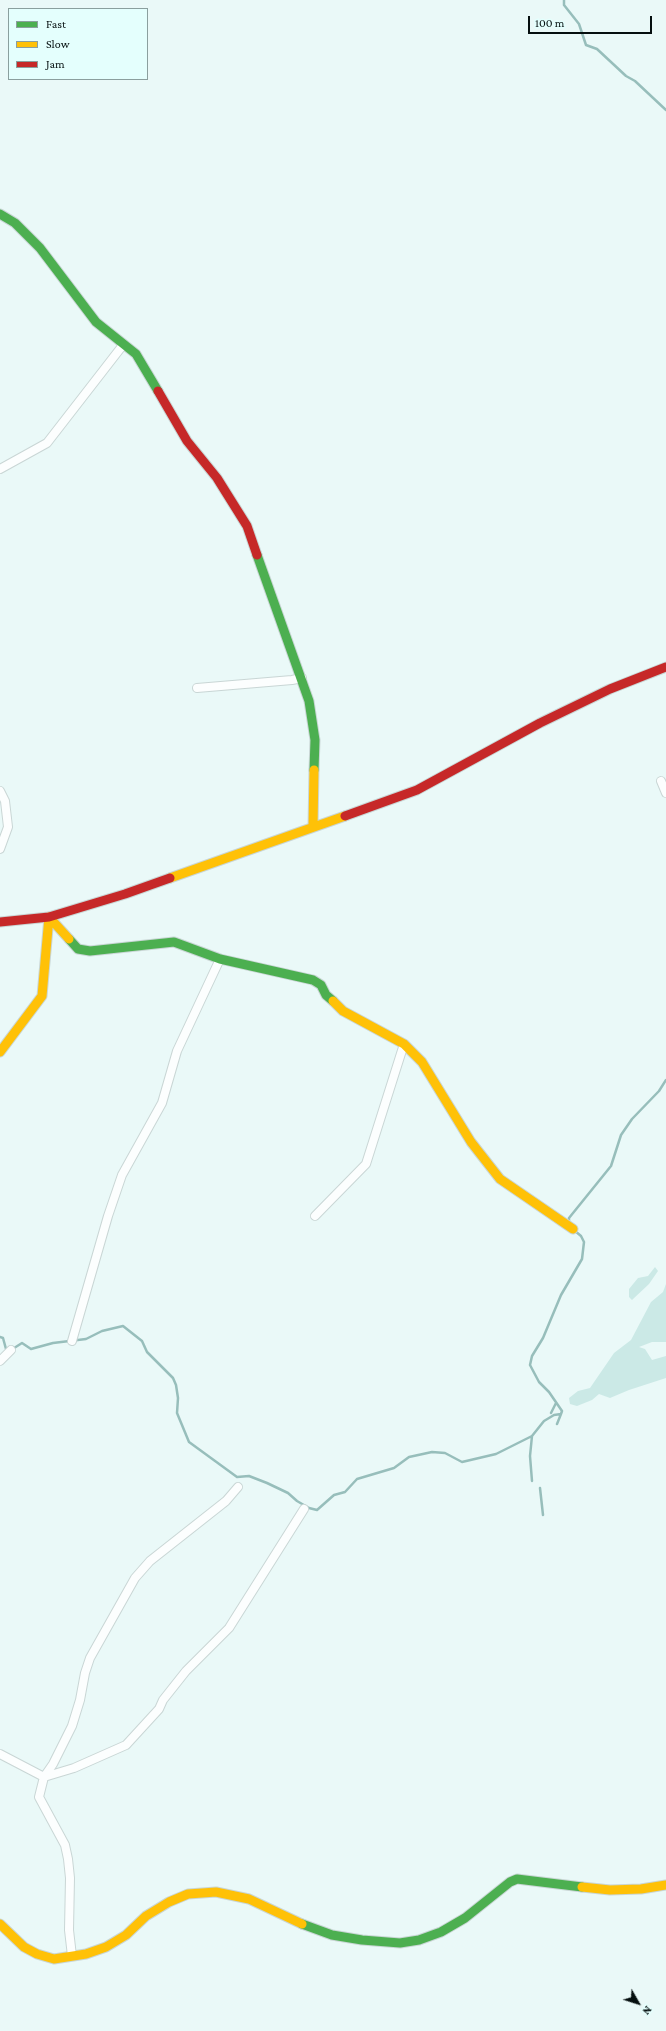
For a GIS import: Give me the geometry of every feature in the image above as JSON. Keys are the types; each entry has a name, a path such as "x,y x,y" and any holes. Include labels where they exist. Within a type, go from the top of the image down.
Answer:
{"street":[{"path":"0,214 15,223 40,248 96,322 136,354 187,441 217,478 247,526 309,701 315,740 313,827"},
{"path":"0,469 47,443 123,345"},
{"path":"0,922 49,917 126,894 417,790 540,723 610,688 666,667"},
{"path":"197,688 302,678"},
{"path":"661,781 666,793"},
{"path":"0,791 5,802 8,827 0,849"},
{"path":"49,917 78,949 90,951 174,942 220,959 313,980 321,985 326,995 343,1011 404,1044 422,1062 471,1142 500,1179 573,1229"},
{"path":"0,1052 42,996 49,917"},
{"path":"72,1341 108,1216 122,1175 162,1103 177,1051 220,959"},
{"path":"315,1216 366,1164 404,1044"},
{"path":"0,1361 11,1350"},
{"path":"72,1956 69,1930 70,1878 68,1859 65,1845 39,1797 44,1777 72,1726 80,1700 84,1673 90,1658 135,1578 150,1561 226,1501 238,1487"},
{"path":"0,1754 44,1777 74,1768 126,1745 159,1709 163,1700 186,1671 229,1628 304,1509"},
{"path":"0,1924 24,1947 37,1954 54,1959 86,1954 106,1947 126,1935 146,1916 168,1902 188,1894 216,1892 249,1899 288,1918 332,1935 400,1944 419,1940 441,1932 465,1918 510,1882 517,1879 610,1890 641,1889 666,1885"}],"shaded area":[{"path":"655,1267 658,1271 649,1284 632,1300 629,1297 629,1289 638,1278 648,1276"},
{"path":"666,1284 666,1342 652,1342 639,1347 645,1349 652,1360 666,1356 666,1378 610,1398 599,1394 592,1400 577,1406 570,1404 569,1398 578,1391 590,1388 614,1353 631,1340 651,1302 663,1292"}],"waterway":[{"path":"564,0 564,5 579,24 586,45 597,49 666,110"},
{"path":"569,1222 569,1218 611,1166 621,1135 632,1119 659,1091 666,1080"},
{"path":"0,1337 3,1338 6,1349 11,1350 22,1343 31,1349 53,1343 86,1339 102,1331 123,1326 142,1341 147,1352 173,1378 176,1385 178,1398 177,1413 189,1442 237,1477 249,1476 267,1483 288,1493 297,1501 309,1508 317,1510 334,1495 345,1492 357,1479 394,1468 409,1457 432,1452 445,1453 462,1462 496,1454 532,1436 544,1421 554,1415 561,1414 562,1411 549,1392 539,1382 530,1365 532,1356 543,1338 561,1295 582,1259 584,1242 581,1236 575,1231"},
{"path":"551,1413 556,1403"},
{"path":"557,1424 561,1414"},
{"path":"532,1436 530,1456 532,1481"},
{"path":"540,1488 543,1515"}],"traffic: fast":[{"path":"0,214 15,223 40,248 96,322 136,354 158,391"},
{"path":"257,555 309,701 315,740 314,770"},
{"path":"69,939 78,949 90,951 174,942 220,959 313,980 321,985 326,995 333,1001"},
{"path":"302,1924 332,1935 362,1940 400,1943 419,1940 441,1932 465,1918 510,1882 517,1879 582,1887"}],"traffic: slow":[{"path":"313,827 314,770"},
{"path":"170,878 345,816"},
{"path":"0,1052 42,996 49,917 69,939"},
{"path":"333,1001 343,1011 404,1044 422,1062 471,1142 500,1179 573,1229"},
{"path":"582,1887 610,1890 641,1889 666,1885"},
{"path":"0,1924 24,1947 37,1954 54,1959 86,1954 106,1947 126,1935 146,1916 169,1902 188,1894 216,1892 249,1899 302,1924"}],"traffic: jam":[{"path":"158,391 187,441 217,478 247,526 257,555"},
{"path":"345,816 417,790 540,723 610,689 666,667"},
{"path":"0,922 49,917 125,894 170,878"}]}
